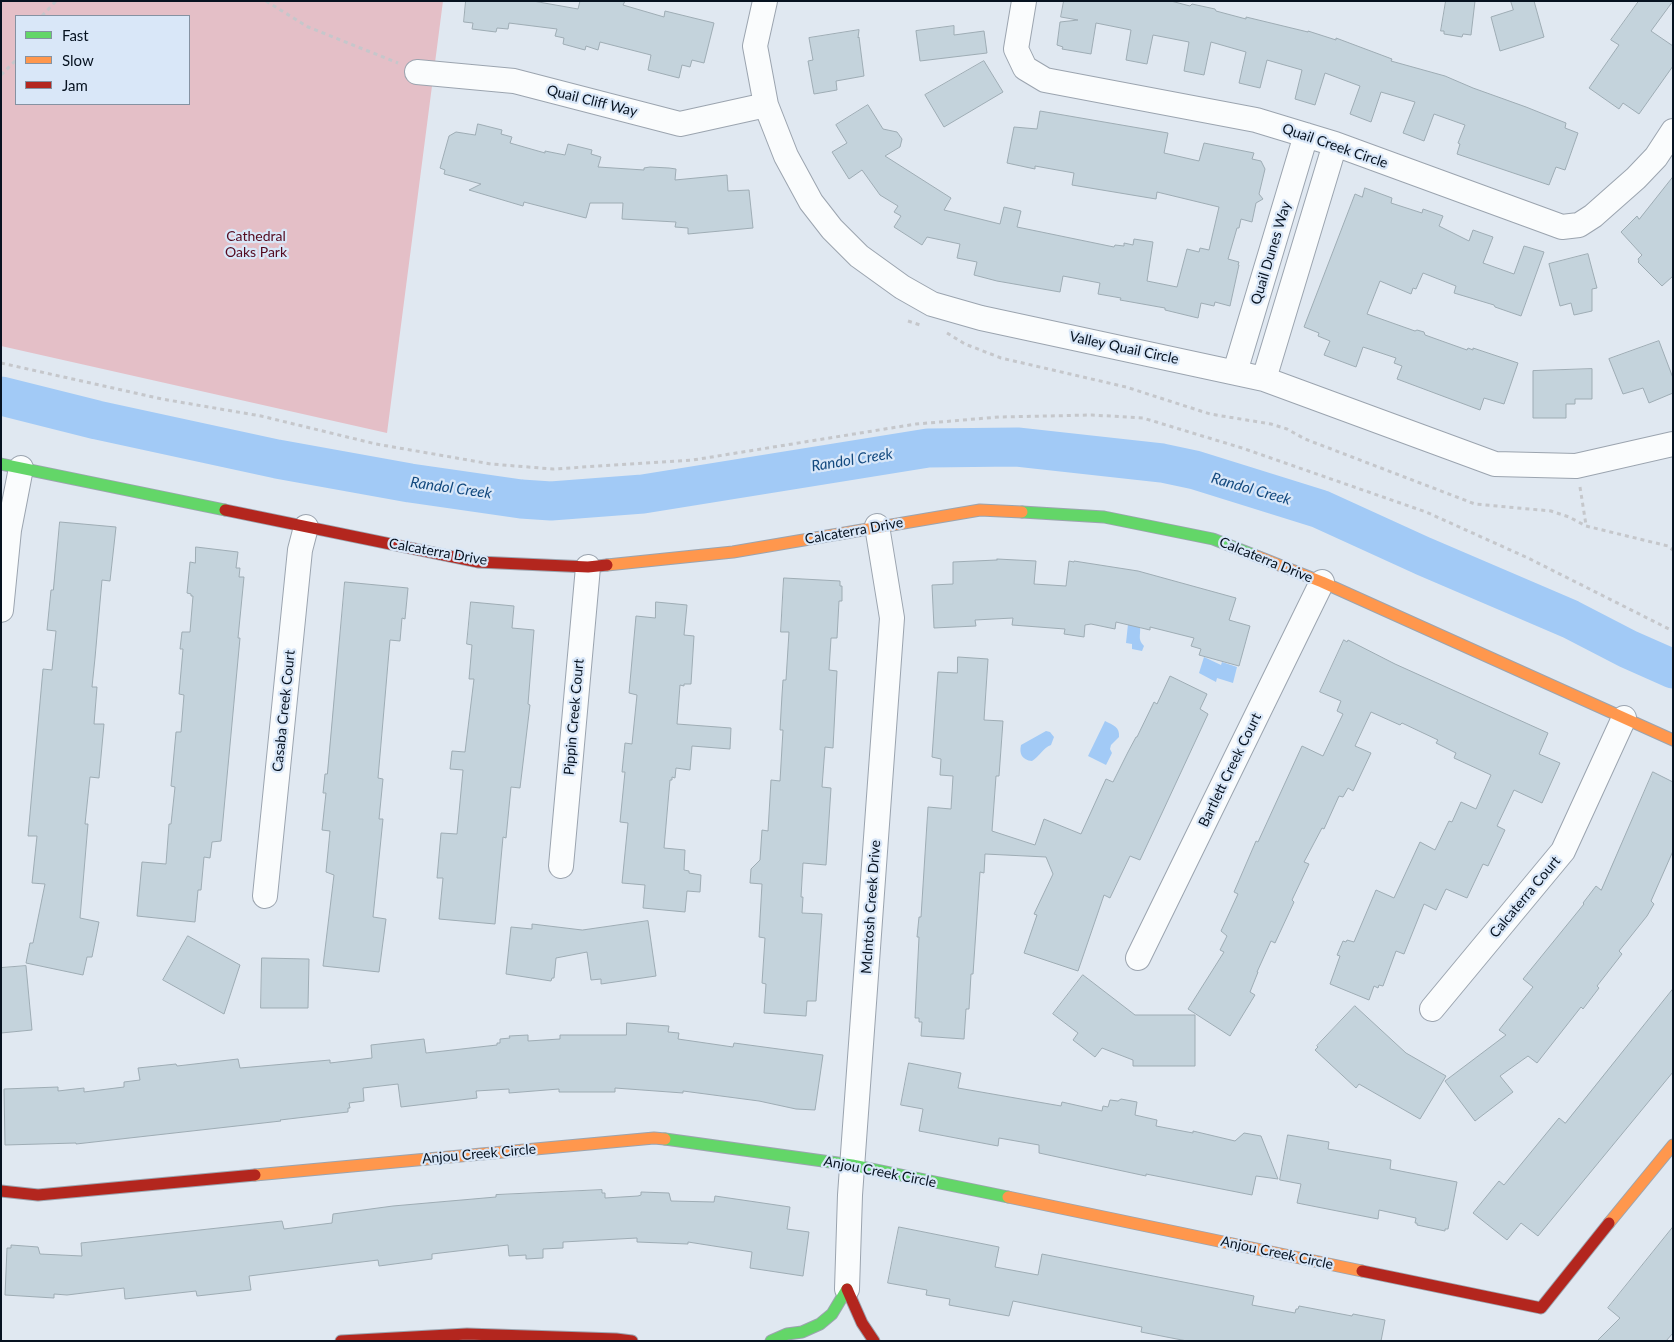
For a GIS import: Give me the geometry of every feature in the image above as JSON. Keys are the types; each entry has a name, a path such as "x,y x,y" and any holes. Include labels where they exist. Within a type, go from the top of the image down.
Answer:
{"street":[{"name":"Valley Quail Circle","path":"764,1 755,46 766,105 786,156 811,202 832,229 859,256 902,287 932,304 981,318 1264,379 1495,464 1576,466 1673,444"},
{"name":"Quail Creek Circle","path":"1024,1 1016,49 1025,68 1045,80 1256,120 1334,144 1562,227 1579,224 1592,216 1636,178 1656,157 1673,131"},
{"name":"Quail Cliff Way","path":"417,72 514,81 680,124 766,105"},
{"name":"Quail Dunes Way","path":"1235,372 1306,135"},
{"path":"1264,379 1334,144"},
{"path":"1,610 9,530 11,466"},
{"name":"Calcaterra Drive","path":"11,466 478,562 588,567 732,552 980,510 1104,517 1213,539 1322,582 1673,740"},
{"name":"McIntosh Creek Drive","path":"847,1289 852,1165 892,618 877,526"},
{"name":"Casaba Creek Court","path":"265,896 300,550 306,527"},
{"name":"Pippin Creek Court","path":"561,866 588,567"},
{"name":"Bartlett Creek Court","path":"1138,958 1322,582"},
{"name":"Calcaterra Court","path":"1432,1008 1563,851 1624,718"},
{"name":"Anjou Creek Circle","path":"1,1191 38,1195 654,1138 852,1165 1541,1308 1673,1145"},
{"path":"771,1341 787,1334 802,1332 820,1324 832,1314 847,1289"},
{"path":"847,1289 856,1314 864,1329 874,1341"},
{"path":"341,1341 467,1334 632,1341"}],"path":[{"path":"43,15 56,1"},
{"path":"266,1 308,27 395,61 417,72"},
{"path":"1,75 15,61"},
{"path":"908,321 927,327"},
{"path":"946,333 965,344 1001,358 1126,387 1210,414 1271,424 1287,429 1305,439 1475,504 1551,511 1569,517 1586,526 1668,546 1673,550"},
{"path":"1,363 162,400 261,416 376,444 491,464 553,468 693,460 916,424 990,418 1092,415 1143,418 1242,448 1426,512 1528,558 1673,631"},
{"path":"1580,486 1586,526"}],"green space":[{"name":"Cathedral Oaks Park","path":"1,1 443,1 387,433 1,346"}],"water":[{"path":"1128,624 1140,627 1140,639 1144,646 1142,651 1132,649 1132,644 1126,643"},
{"path":"1204,657 1221,665 1222,662 1237,667 1233,683 1217,678 1216,682 1199,673"},
{"path":"1105,721 1115,727 1119,734 1119,737 1111,745 1112,753 1106,765 1088,756"},
{"path":"1046,731 1050,732 1054,737 1051,745 1032,761 1024,758 1020,751 1021,745"}],"building":[{"path":"466,1 533,1 578,9 580,1 625,1 623,5 664,17 665,11 714,23 704,63 692,60 690,67 682,65 679,78 648,70 651,55 600,42 598,50 586,46 585,50 563,44 564,38 555,36 557,29 509,23 508,29 497,28 496,32 472,29 473,23 464,22"},
{"path":"1064,1 1171,1 1190,6 1192,4 1215,9 1216,11 1246,19 1246,17 1308,31 1336,40 1336,38 1392,59 1391,61 1445,76 1526,107 1566,123 1565,128 1578,133 1565,170 1556,167 1549,185 1457,154 1460,144 1458,143 1465,125 1434,114 1424,141 1403,133 1415,102 1381,92 1371,122 1350,114 1360,86 1325,73 1315,105 1295,99 1302,70 1267,60 1260,88 1239,83 1246,52 1211,42 1204,75 1184,71 1189,42 1153,35 1147,64 1126,60 1131,30 1096,23 1091,54 1062,49 1063,47 1057,45 1060,22 1078,20 1061,17"},
{"path":"1446,1 1475,1 1471,35 1463,34 1462,37 1444,34 1444,31 1441,31"},
{"path":"1511,1 1534,1 1544,37 1500,51 1491,17 1513,10"},
{"path":"1639,1 1673,1 1651,31 1673,46 1673,66 1639,114 1623,103 1619,109 1589,88 1619,45 1611,40"},
{"path":"954,26 954,35 984,31 987,53 920,61 916,31"},
{"path":"859,30 858,38 864,76 836,81 837,90 814,94 808,61 813,60 809,38"},
{"path":"984,61 1003,92 944,127 925,95"},
{"path":"868,105 883,129 897,132 902,139 900,147 885,156 951,198 944,210 1000,224 1004,207 1021,211 1017,227 1114,247 1115,245 1124,246 1124,243 1133,245 1134,239 1153,242 1147,281 1177,287 1187,249 1199,252 1200,248 1209,250 1219,207 1157,192 1156,199 1072,185 1074,173 1035,166 1035,169 1007,163 1014,127 1037,129 1040,111 1168,133 1164,153 1199,161 1204,143 1254,153 1252,159 1261,161 1265,169 1259,194 1263,199 1256,203 1252,222 1241,219 1239,228 1237,228 1228,259 1239,262 1230,306 1215,302 1214,306 1201,303 1198,318 1165,310 1165,308 1098,294 1100,283 1063,276 1060,292 974,275 977,262 957,258 960,244 927,237 922,245 894,227 901,216 894,212 898,206 880,195 862,170 849,179 832,152 847,143 836,125"},
{"path":"478,124 502,130 501,134 512,137 510,143 545,153 545,151 565,155 568,144 592,150 591,154 601,157 598,167 644,170 644,168 650,167 676,169 675,180 727,175 728,191 749,190 753,228 688,234 688,228 675,227 676,222 622,219 623,203 590,203 586,218 524,202 523,206 469,190 481,184 444,174 445,170 440,168 449,136 456,132 475,135"},
{"path":"1673,177 1673,276 1662,286 1638,262 1642,255 1621,232 1637,216 1639,219"},
{"path":"1365,188 1392,198 1391,203 1422,213 1423,209 1443,216 1439,226 1469,241 1473,230 1493,237 1483,263 1514,274 1524,246 1544,252 1521,316 1494,305 1454,293 1456,286 1423,273 1416,289 1413,288 1411,294 1380,281 1367,314 1415,331 1424,332 1425,335 1467,350 1468,348 1473,350 1473,348 1518,363 1504,404 1484,398 1480,410 1397,379 1402,366 1394,363 1396,358 1363,347 1356,367 1324,355 1330,341 1318,336 1319,333 1304,327 1355,194 1362,197"},
{"path":"1588,254 1597,288 1592,289 1592,311 1574,315 1571,303 1560,306 1549,264"},
{"path":"1659,341 1673,378 1673,393 1649,403 1643,388 1623,394 1609,359"},
{"path":"1592,369 1592,399 1575,399 1575,404 1566,404 1566,418 1533,418 1533,371"},
{"path":"60,522 116,527 110,581 102,580 92,687 97,687 94,724 104,724 99,778 90,777 85,824 88,824 80,918 99,922 92,957 87,957 83,975 26,963 30,943 33,943 45,884 32,883 37,836 28,836 43,669 52,670 56,631 47,630"},
{"path":"196,547 238,552 236,568 240,568 239,577 244,577 221,841 212,842 210,858 204,857 201,890 198,890 195,922 137,916 142,862 166,864 169,824 171,824 175,787 171,786 176,732 181,732 184,695 179,694 183,649 180,649 182,632 190,632 193,596 187,593 190,562 195,563"},
{"path":"997,559 1036,561 1034,584 1066,586 1069,561 1074,561 1138,571 1236,598 1229,620 1250,626 1239,666 1199,655 1201,649 1191,646 1194,638 1150,627 1150,630 1116,622 1115,629 1091,624 1085,625 1084,637 1064,634 1065,629 1012,625 1013,618 975,620 976,626 934,628 932,585 953,584 953,562"},
{"path":"784,578 840,581 840,586 842,586 842,601 839,601 837,638 831,638 829,670 837,671 833,748 825,747 822,787 831,788 826,865 803,863 802,913 822,914 816,1001 807,1001 806,1016 764,1013 766,984 762,983 765,938 759,937 762,884 750,883 751,869 760,860 762,830 768,831 771,780 780,781 783,730 780,730 782,695 783,680 786,680 789,632 781,632"},
{"path":"345,582 408,588 405,619 402,618 400,641 390,640 378,778 383,779 379,819 383,819 373,917 386,919 379,972 323,966 334,875 326,872 330,831 322,830 326,793 323,793 325,774 327,774"},
{"path":"471,602 514,606 512,628 534,630 528,704 530,705 520,788 511,787 506,838 503,837 495,924 439,919 443,878 437,878 441,833 457,834 463,770 450,769 452,751 465,752 474,679 469,679 472,645 467,644"},
{"path":"656,602 687,605 684,635 694,636 691,684 680,685 677,724 731,728 730,749 692,746 690,770 676,768 675,778 672,777 672,780 670,780 664,848 685,850 684,870 701,875 700,892 687,891 685,912 643,908 645,885 622,883 628,823 620,822 625,772 622,772 625,743 632,744 637,695 629,693 636,616 655,618"},
{"path":"1344,640 1347,642 1348,640 1395,664 1548,733 1539,754 1560,763 1542,803 1514,790 1497,826 1505,830 1488,866 1483,864 1467,898 1446,889 1436,910 1424,904 1404,954 1396,951 1383,986 1379,985 1378,988 1374,986 1369,1000 1330,984 1340,956 1337,955 1343,941 1354,942 1376,890 1394,898 1420,842 1435,850 1449,821 1452,822 1461,802 1476,809 1491,775 1454,758 1456,753 1436,743 1438,740 1402,723 1400,725 1371,712 1355,746 1371,753 1353,791 1348,788 1343,797 1339,796 1324,829 1322,828 1304,862 1309,864 1292,900 1294,902 1275,943 1271,941 1257,972 1250,992 1255,995 1230,1036 1188,1009 1224,952 1220,950 1227,936 1221,931 1238,894 1234,892 1256,841 1258,842 1302,746 1323,756 1343,714 1337,711 1341,701 1320,692"},
{"path":"958,657 988,659 984,720 1003,721 992,831 1035,845 1044,819 1081,834 1106,779 1113,782 1154,702 1157,704 1170,676 1207,694 1200,709 1208,714 1140,860 1130,856 1110,898 1104,895 1078,971 1024,953 1037,915 1034,914 1053,874 1046,857 985,854 984,873 980,872 973,974 971,974 969,1009 966,1009 964,1039 921,1036 922,1022 919,1022 919,1018 915,1018 919,937 917,937 919,917 921,917 928,807 951,809 953,776 940,775 941,759 932,757 938,672 957,673"},
{"path":"1653,772 1673,782 1673,851 1651,901 1654,904 1647,916 1619,951 1622,954 1597,986 1599,988 1583,1009 1581,1007 1537,1063 1528,1056 1500,1076 1513,1092 1475,1121 1445,1081 1506,1035 1499,1030 1533,987 1523,979 1584,904 1596,886 1601,890"},
{"path":"648,921 656,976 601,984 601,979 591,980 587,952 556,958 554,978 551,981 506,974 511,927 532,929 532,924 582,930"},
{"path":"188,936 240,965 224,1014 163,980"},
{"path":"262,958 309,959 308,1008 261,1008"},
{"path":"26,966 32,1030 1,1033 1,968"},
{"path":"1083,975 1135,1015 1195,1015 1195,1066 1133,1066 1133,1060 1102,1048 1095,1057 1073,1040 1078,1033 1053,1014"},
{"path":"1673,989 1673,1072 1538,1236 1521,1223 1507,1240 1473,1213 1499,1181 1504,1185 1559,1118 1565,1123"},
{"path":"1355,1006 1406,1053 1446,1076 1420,1119 1359,1084 1356,1088 1315,1050"},
{"path":"627,1023 669,1026 668,1032 679,1033 678,1039 733,1047 734,1043 823,1055 815,1110 796,1109 759,1101 683,1091 683,1093 615,1088 615,1092 559,1092 559,1089 509,1093 509,1089 476,1091 477,1098 401,1107 398,1084 363,1088 364,1101 349,1103 350,1108 348,1108 348,1112 76,1144 5,1145 4,1089 58,1087 58,1091 84,1088 84,1092 124,1087 124,1082 140,1080 138,1068 176,1064 177,1066 238,1059 240,1068 330,1060 330,1063 372,1058 371,1045 424,1039 426,1053 497,1045 497,1043 500,1043 500,1039 510,1038 509,1036 528,1035 528,1041 560,1039 560,1035 626,1035"},
{"path":"909,1063 961,1073 958,1088 1061,1106 1062,1102 1102,1111 1103,1106 1108,1107 1110,1100 1118,1101 1121,1099 1137,1102 1135,1115 1157,1120 1156,1126 1193,1133 1193,1131 1235,1141 1244,1133 1261,1136 1278,1179 1256,1176 1252,1195 1146,1174 1146,1176 1039,1153 1039,1145 999,1138 998,1146 919,1131 923,1109 901,1105"},
{"path":"1288,1135 1329,1142 1328,1149 1391,1160 1390,1169 1457,1182 1448,1229 1445,1229 1445,1231 1417,1225 1415,1223 1416,1218 1379,1210 1378,1219 1297,1203 1301,1184 1280,1180"},
{"path":"602,1190 602,1193 605,1193 605,1198 638,1196 641,1195 641,1192 669,1193 671,1201 714,1202 715,1196 790,1207 787,1229 809,1232 803,1276 750,1268 752,1252 688,1242 688,1244 637,1242 637,1238 563,1242 563,1248 543,1249 543,1258 526,1259 526,1255 509,1256 508,1245 432,1254 432,1259 379,1266 378,1260 249,1276 251,1290 197,1296 196,1291 125,1299 124,1288 67,1295 54,1294 54,1298 5,1295 7,1248 11,1248 11,1245 38,1247 40,1254 82,1256 81,1243 282,1221 284,1229 332,1223 333,1214 393,1206 496,1197 496,1195"},
{"path":"899,1227 999,1247 995,1267 1038,1275 1042,1254 1254,1296 1252,1305 1295,1313 1299,1306 1385,1320 1381,1341 1187,1341 1141,1332 1142,1327 1013,1301 1009,1316 949,1305 950,1299 926,1295 927,1290 888,1283"},
{"path":"1673,1227 1673,1333 1666,1341 1597,1341 1620,1318 1608,1308"}],"waterway":[{"name":"Randol Creek","path":"1,396 97,420 277,459 410,483 521,499 551,501 643,494 928,448 1017,447 1162,463 1195,470 1320,509 1423,556 1570,619 1628,649 1673,669"}],"traffic: fast":[{"path":"1,464 225,510"},
{"path":"1022,512 1104,517 1213,539 1254,555"},
{"path":"665,1139 852,1165 1008,1197"},
{"path":"771,1341 787,1334 802,1332 820,1324 832,1314 847,1289"}],"traffic: slow":[{"path":"607,565 733,552 980,510 1022,512"},
{"path":"1254,555 1322,582 1673,740"},
{"path":"255,1175 654,1138 665,1139"},
{"path":"1609,1223 1673,1145"},
{"path":"1008,1197 1362,1271"}],"traffic: jam":[{"path":"225,510 478,562 588,567 607,565"},
{"path":"1,1191 38,1195 255,1175"},
{"path":"1362,1271 1541,1308 1609,1223"},
{"path":"847,1289 862,1323 874,1341"},
{"path":"341,1341 467,1334 632,1341"}]}
